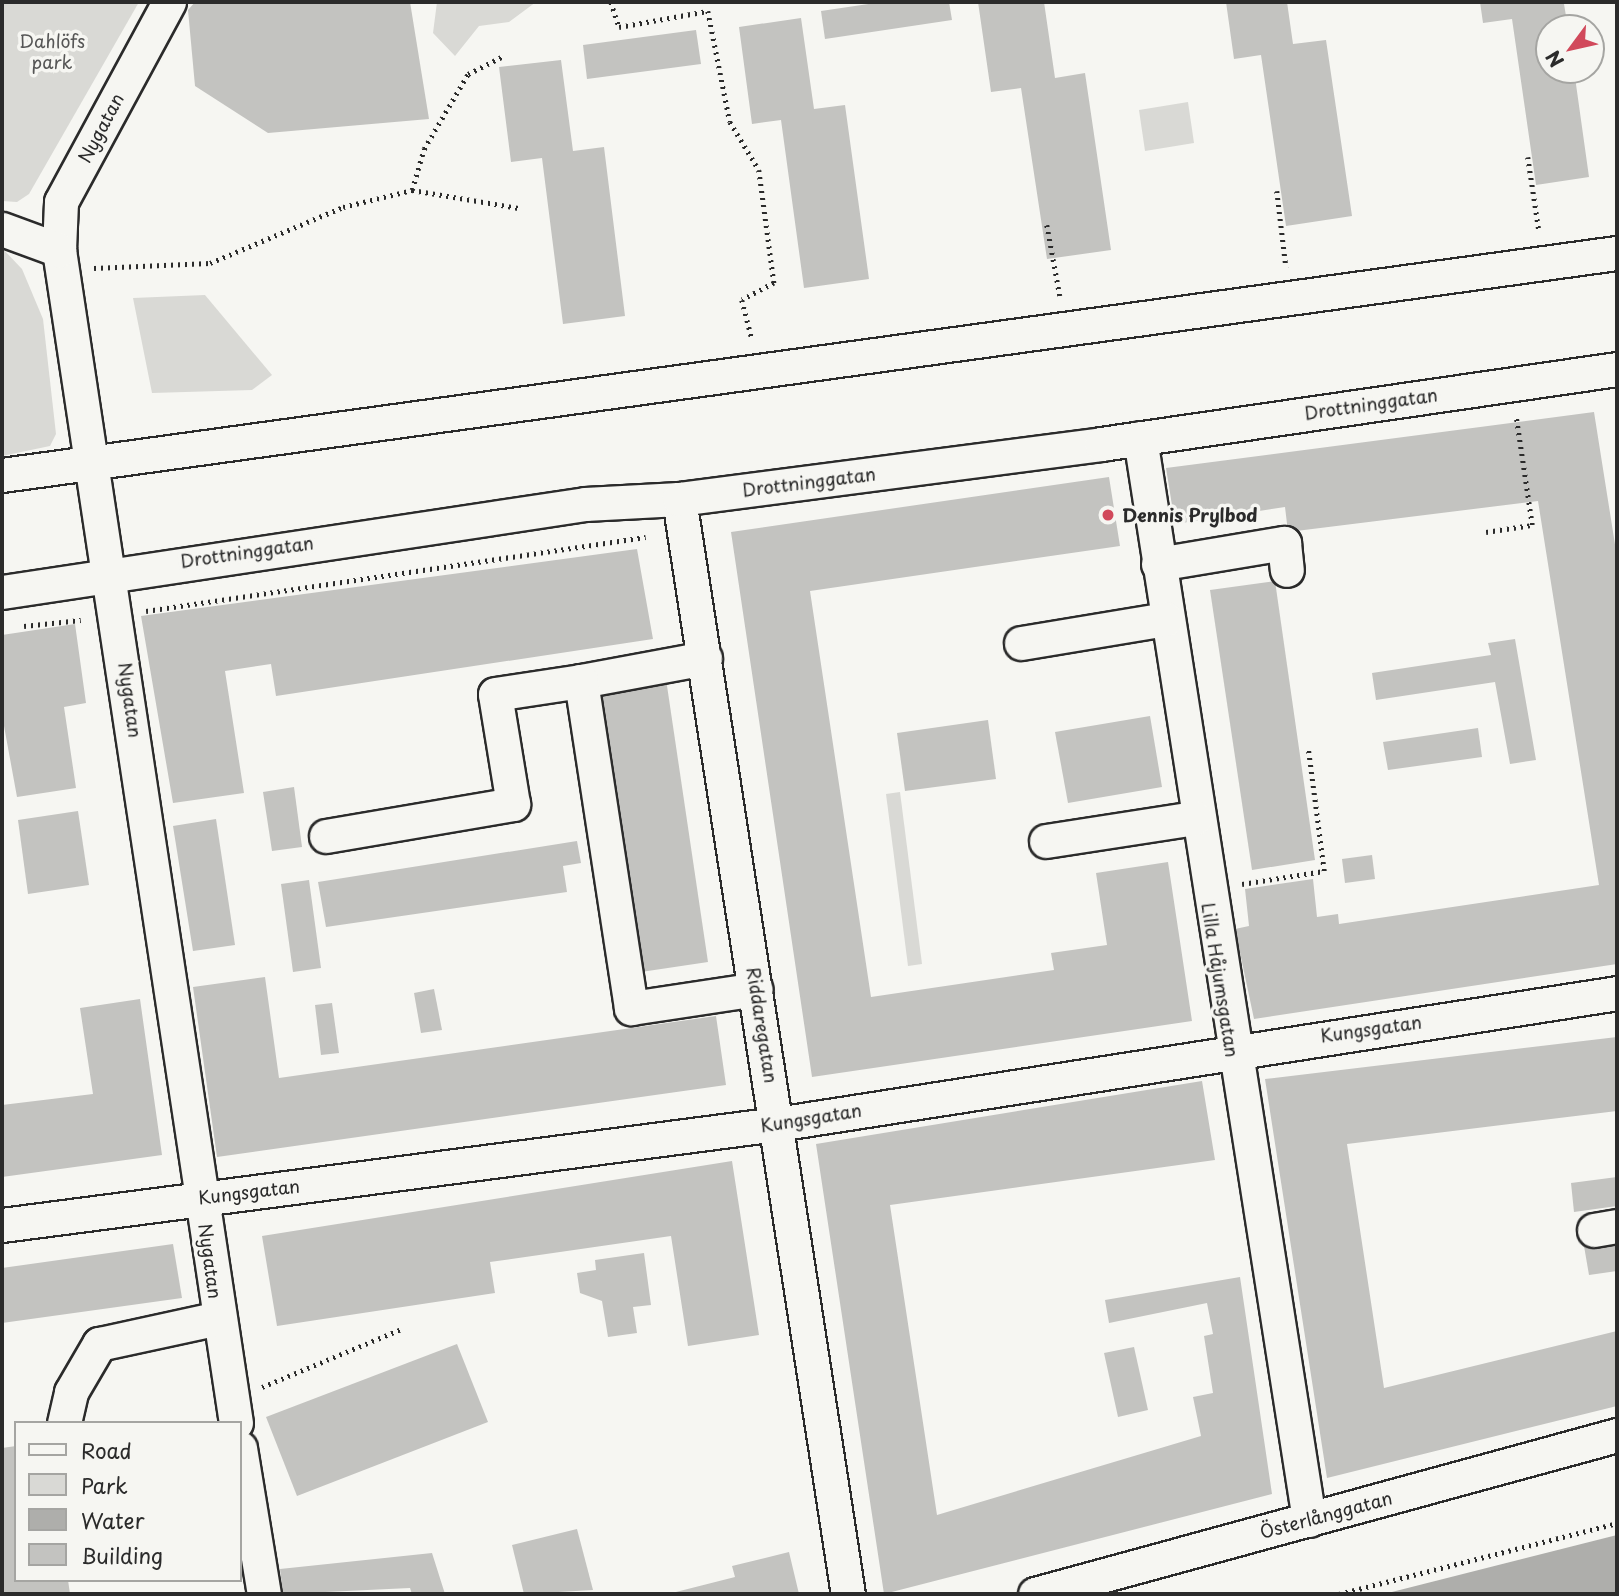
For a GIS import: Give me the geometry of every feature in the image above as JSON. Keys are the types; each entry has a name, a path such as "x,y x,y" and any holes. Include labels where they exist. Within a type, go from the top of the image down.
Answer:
{"street":[{"name":"Nygatan","path":"169,2 61,202 60,260 89,465 112,575 218,1318 234,1411"},
{"path":"2,229 60,260"},
{"path":"2,475 761,373 1617,253"},
{"name":"Drottninggatan","path":"2,592 585,504 679,499 1140,438 1617,369"},
{"name":"Lilla Håjumsgatan","path":"1140,438 1231,1050 1309,1520"},
{"name":"Riddaregatan","path":"679,499 848,1594"},
{"path":"1158,564 1284,543 1287,570"},
{"path":"1021,643 1166,619"},
{"path":"326,836 513,804 495,694 705,658"},
{"path":"581,681 631,1008 756,989"},
{"path":"1046,841 1195,818"},
{"name":"Kungsgatan","path":"2,1225 777,1124 1231,1050 1617,993"},
{"path":"64,1421 71,1392 99,1345 218,1318"},
{"name":"Österlånggatan","path":"1035,1594 1617,1435"},
{"path":"242,1471 264,1594"}],"path":[{"path":"611,2 619,27 708,11 730,122 759,170 774,283 742,300 761,373"},
{"path":"412,190 424,149 468,74 502,57"},
{"path":"1528,157 1544,263"},
{"path":"60,260 210,263 342,207 412,190 518,208"},
{"path":"1277,191 1289,299"},
{"path":"1047,225 1066,331"},
{"path":"1486,532 1532,525 1512,384"},
{"path":"1207,890 1324,871 1308,748"},
{"path":"234,1411 401,1329"},
{"path":"1339,1594 1617,1523"}],"green space":[{"name":"Dahlöfs park","path":"2,2 139,2 29,194 17,202 2,201"},
{"path":"437,2 536,2 509,22 479,26 455,56 433,33"},
{"path":"1188,102 1194,143 1145,151 1139,110"},
{"path":"2,248 22,269 43,319 56,434 50,446 2,456"},
{"path":"205,295 272,375 252,390 152,393 133,298"},
{"path":"900,792 922,964 908,966 886,794"}],"water":[{"path":"1617,1535 1617,1594 1384,1594"}],"building":[{"path":"195,2 410,2 429,119 268,133 195,86 188,10"},
{"path":"882,2 949,2 952,20 825,39 821,11"},
{"path":"978,2 1044,2 1055,78 1085,73 1111,250 1047,259 1021,88 991,92"},
{"path":"1226,2 1287,2 1293,44 1326,40 1352,216 1286,226 1261,55 1234,59"},
{"path":"1480,2 1564,4 1566,14 1535,14 1535,84 1576,84 1589,177 1536,185 1512,19 1483,23"},
{"path":"801,18 814,109 845,105 869,279 804,288 781,120 752,124 739,27"},
{"path":"696,30 701,64 587,79 583,45"},
{"path":"561,60 573,151 604,147 625,316 563,324 542,158 511,162 499,67"},
{"path":"1594,412 1617,557 1617,964 1254,1019 1235,929 1249,926 1245,889 1313,879 1317,917 1338,914 1339,924 1599,885 1538,501 1288,532 1285,507 1175,524 1166,468"},
{"path":"1109,477 1120,546 810,591 871,997 1054,970 1051,953 1107,945 1096,873 1168,862 1192,1021 812,1077 731,532"},
{"path":"637,549 653,639 276,696 271,664 225,671 244,793 173,803 141,616"},
{"path":"1275,581 1315,860 1252,870 1210,590"},
{"path":"75,624 86,703 64,707 76,788 17,797 2,715 2,635"},
{"path":"1515,639 1536,760 1510,764 1495,682 1376,700 1372,673 1491,655 1488,643"},
{"path":"666,679 708,962 641,972 599,689"},
{"path":"1150,716 1162,787 1068,803 1055,732"},
{"path":"988,720 996,779 905,791 897,733"},
{"path":"1478,728 1482,757 1388,770 1383,742"},
{"path":"294,787 302,847 272,851 263,792"},
{"path":"78,811 89,885 28,894 18,820"},
{"path":"216,819 235,945 193,951 173,826"},
{"path":"577,841 581,863 563,866 567,892 326,927 318,882"},
{"path":"1372,855 1375,879 1345,883 1342,859"},
{"path":"309,880 321,968 293,972 281,884"},
{"path":"265,977 279,1078 716,1016 726,1085 217,1157 193,987"},
{"path":"434,989 442,1030 421,1033 414,993"},
{"path":"140,999 162,1155 2,1177 2,1105 93,1094 80,1008"},
{"path":"332,1003 339,1053 321,1055 315,1005"},
{"path":"1617,1037 1617,1111 1347,1144 1384,1388 1617,1331 1617,1406 1327,1478 1265,1079"},
{"path":"1202,1081 1215,1160 890,1205 937,1515 1201,1436 1193,1397 1213,1393 1204,1336 1213,1334 1207,1303 1109,1323 1105,1300 1240,1277 1272,1494 884,1594 816,1144"},
{"path":"732,1161 759,1335 688,1346 671,1236 490,1262 495,1293 277,1326 262,1236"},
{"path":"1617,1177 1617,1206 1574,1212 1571,1183"},
{"path":"1617,1240 1617,1271 1589,1275 1584,1246"},
{"path":"173,1244 182,1298 2,1323 2,1268"},
{"path":"644,1253 651,1305 633,1307 637,1333 608,1337 602,1301 580,1293 577,1273 596,1270 595,1260"},
{"path":"457,1344 488,1422 297,1496 266,1417"},
{"path":"1134,1347 1148,1410 1118,1417 1104,1353"},
{"path":"14,1446 14,1582 68,1582 70,1594 2,1594 2,1448"},
{"path":"577,1529 593,1590 524,1594 512,1545"},
{"path":"789,1552 799,1594 668,1594 735,1577 732,1566"},
{"path":"432,1553 445,1594 412,1594 410,1588 283,1594 280,1569"}],"place":[{"name":"Dennis Prylbod","path":"1108,515"}]}
